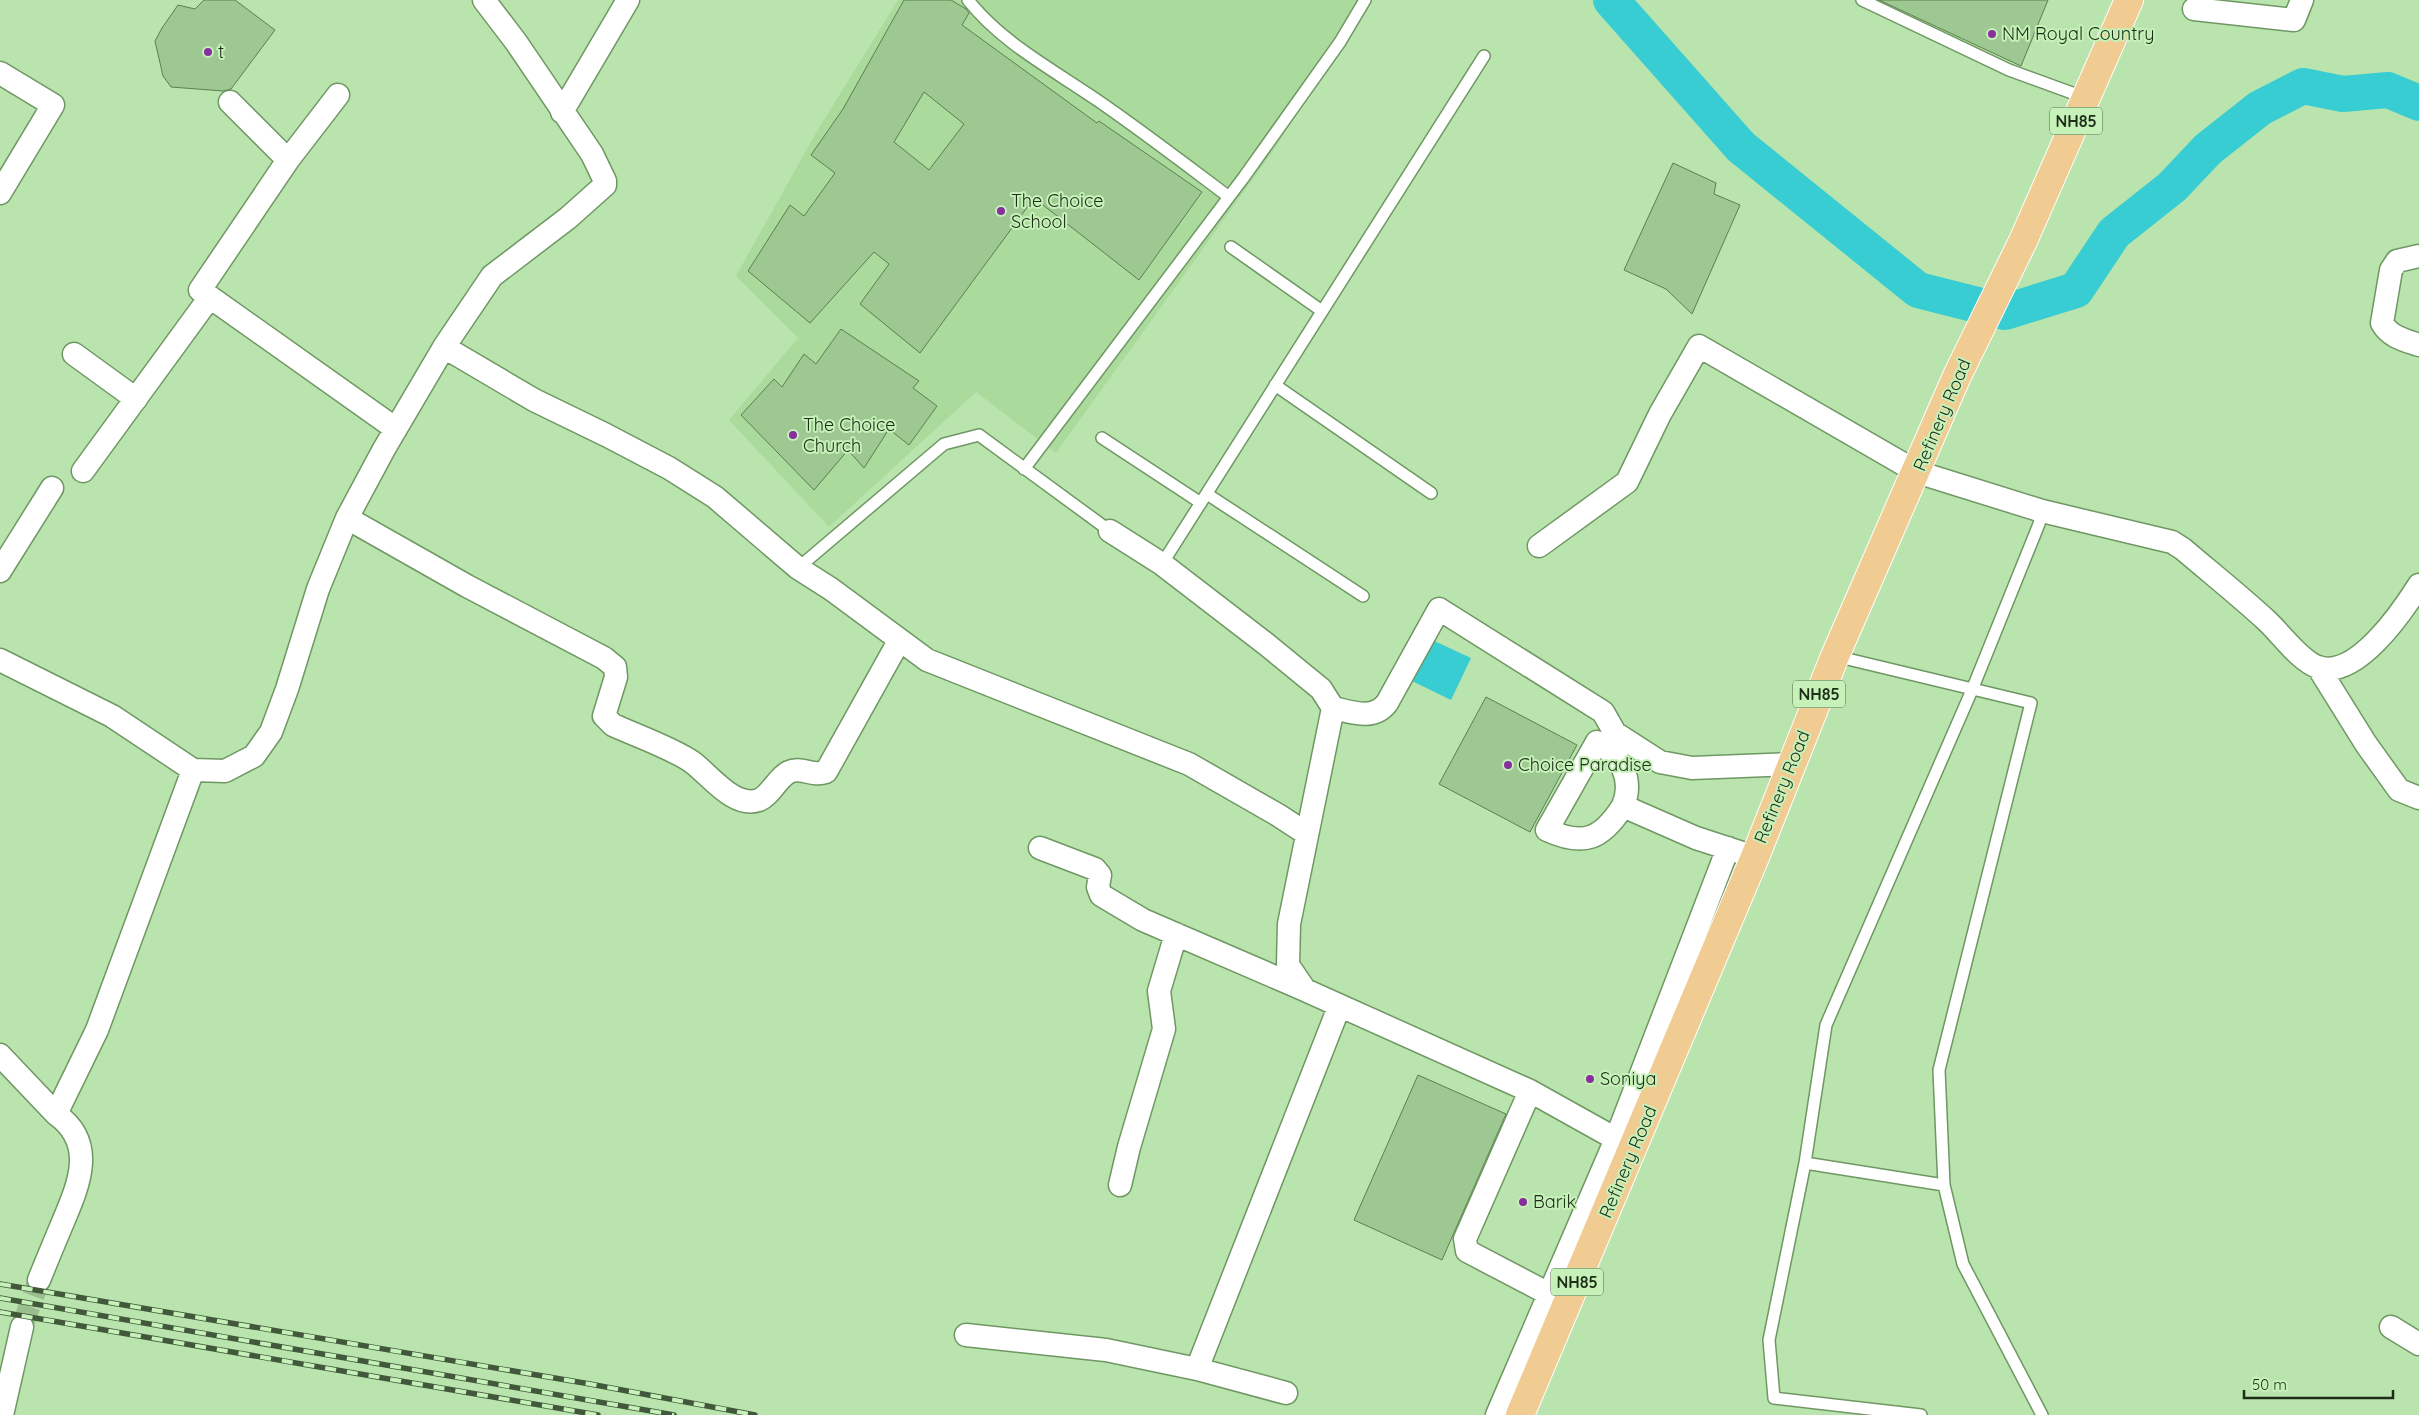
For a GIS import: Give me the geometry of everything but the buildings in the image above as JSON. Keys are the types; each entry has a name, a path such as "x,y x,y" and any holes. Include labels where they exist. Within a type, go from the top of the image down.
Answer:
{"highway":[{"name":"Refinery Road","path":"1520,1415 1755,857 1835,656 1920,465 1957,376 2023,242 2129,0"}],"street":[{"path":"562,112 628,0"},
{"path":"2194,9 2294,20 2302,0"},
{"path":"0,660 112,716 193,770 225,771 254,756 271,732 318,589 347,518 444,347 492,276 568,218 605,185 604,177 592,154 490,3"},
{"path":"0,73 53,106 0,193"},
{"path":"338,95 288,160 200,290 396,430"},
{"path":"230,102 288,160"},
{"path":"2419,256 2397,261 2391,270 2382,323 2387,331 2395,336 2419,345"},
{"path":"82,471 210,297"},
{"path":"1539,546 1627,482 1660,414 1699,346 1920,465 2042,511 2154,537 2183,549 2268,622 2308,661 2318,667 2335,669 2363,655 2404,608 2419,585"},
{"path":"444,347 534,400 622,443 715,497 798,568 927,660 1189,764 1278,815 1307,834"},
{"path":"74,354 136,399"},
{"path":"0,571 52,488"},
{"path":"347,518 467,586 604,658 615,667 616,677 604,716 613,725 691,761 732,796 744,802 760,800 788,772 797,770 817,776 826,772 899,641"},
{"path":"1110,531 1162,564 1321,689 1333,708 1289,924 1288,965 1305,990"},
{"path":"1333,708 1362,714 1373,714 1381,710 1387,703 1439,609 1603,712 1615,733 1652,758 1692,768 1791,764"},
{"path":"2318,667 2366,744 2399,790 2419,798"},
{"path":"56,1114 97,1030 193,770"},
{"path":"1623,806 1696,838 1755,857"},
{"path":"1040,848 1095,869 1100,875 1098,887 1102,895 1143,920 1530,1091 1616,1139"},
{"path":"1497,1415 1616,1139 1728,848"},
{"path":"1120,1185 1129,1146 1164,1029 1159,991 1176,934"},
{"path":"1197,1369 1339,1007"},
{"path":"1,1059 64,1120 79,1141 82,1162 77,1188 38,1280"},
{"path":"1530,1091 1465,1239 1467,1251 1549,1294"},
{"path":"2,1415 22,1327"},
{"path":"2391,1327 2419,1344"},
{"path":"966,1335 1106,1350 1197,1369 1286,1393"}],"lane":[{"path":"968,0 982,18 1004,37 1136,127 1229,197"},
{"path":"1024,469 1229,197 1340,42 1364,0"},
{"path":"1862,0 2009,70 2086,98"},
{"path":"1162,564 1484,56"},
{"path":"1230,246 1322,311"},
{"path":"1275,385 1431,493"},
{"path":"798,568 944,444 979,435 1110,531"},
{"path":"1102,438 1363,596"},
{"path":"1921,1415 1774,1398 1769,1340 1806,1163 1826,1025 1972,690 2039,524 2042,511"},
{"path":"1835,656 2031,703 1939,1070 1944,1185 1963,1264 2042,1415"},
{"path":"1806,1163 1944,1185"}],"shaded area":[{"name":"The Choice School","path":"898,0 1367,0 1276,147 1056,453 976,392 829,527 729,420 798,338 736,276 816,133"}],"water":[{"path":"1430,639 1471,658 1451,700 1410,680"}],"waterway":[{"path":"1611,0 1741,147 1918,290 2005,312 2076,290 2114,233 2172,187 2208,149 2260,108 2303,86 2343,94 2388,90 2419,103"}],"tunnel":[{"path":"22,1327 39,1280"}],"railway":[{"path":"0,1284 590,1384 755,1415"},
{"path":"0,1298 674,1415"},
{"path":"0,1312 598,1415"}],"place":[{"name":"NM Royal Country","path":"1992,34"},
{"name":"t","path":"208,52"},
{"name":"The Choice School","path":"1001,211"},
{"name":"The Choice Church","path":"793,435"},
{"name":"Choice Paradise","path":"1508,765"},
{"name":"Soniya","path":"1590,1079"},
{"name":"Barik","path":"1523,1202"}]}
